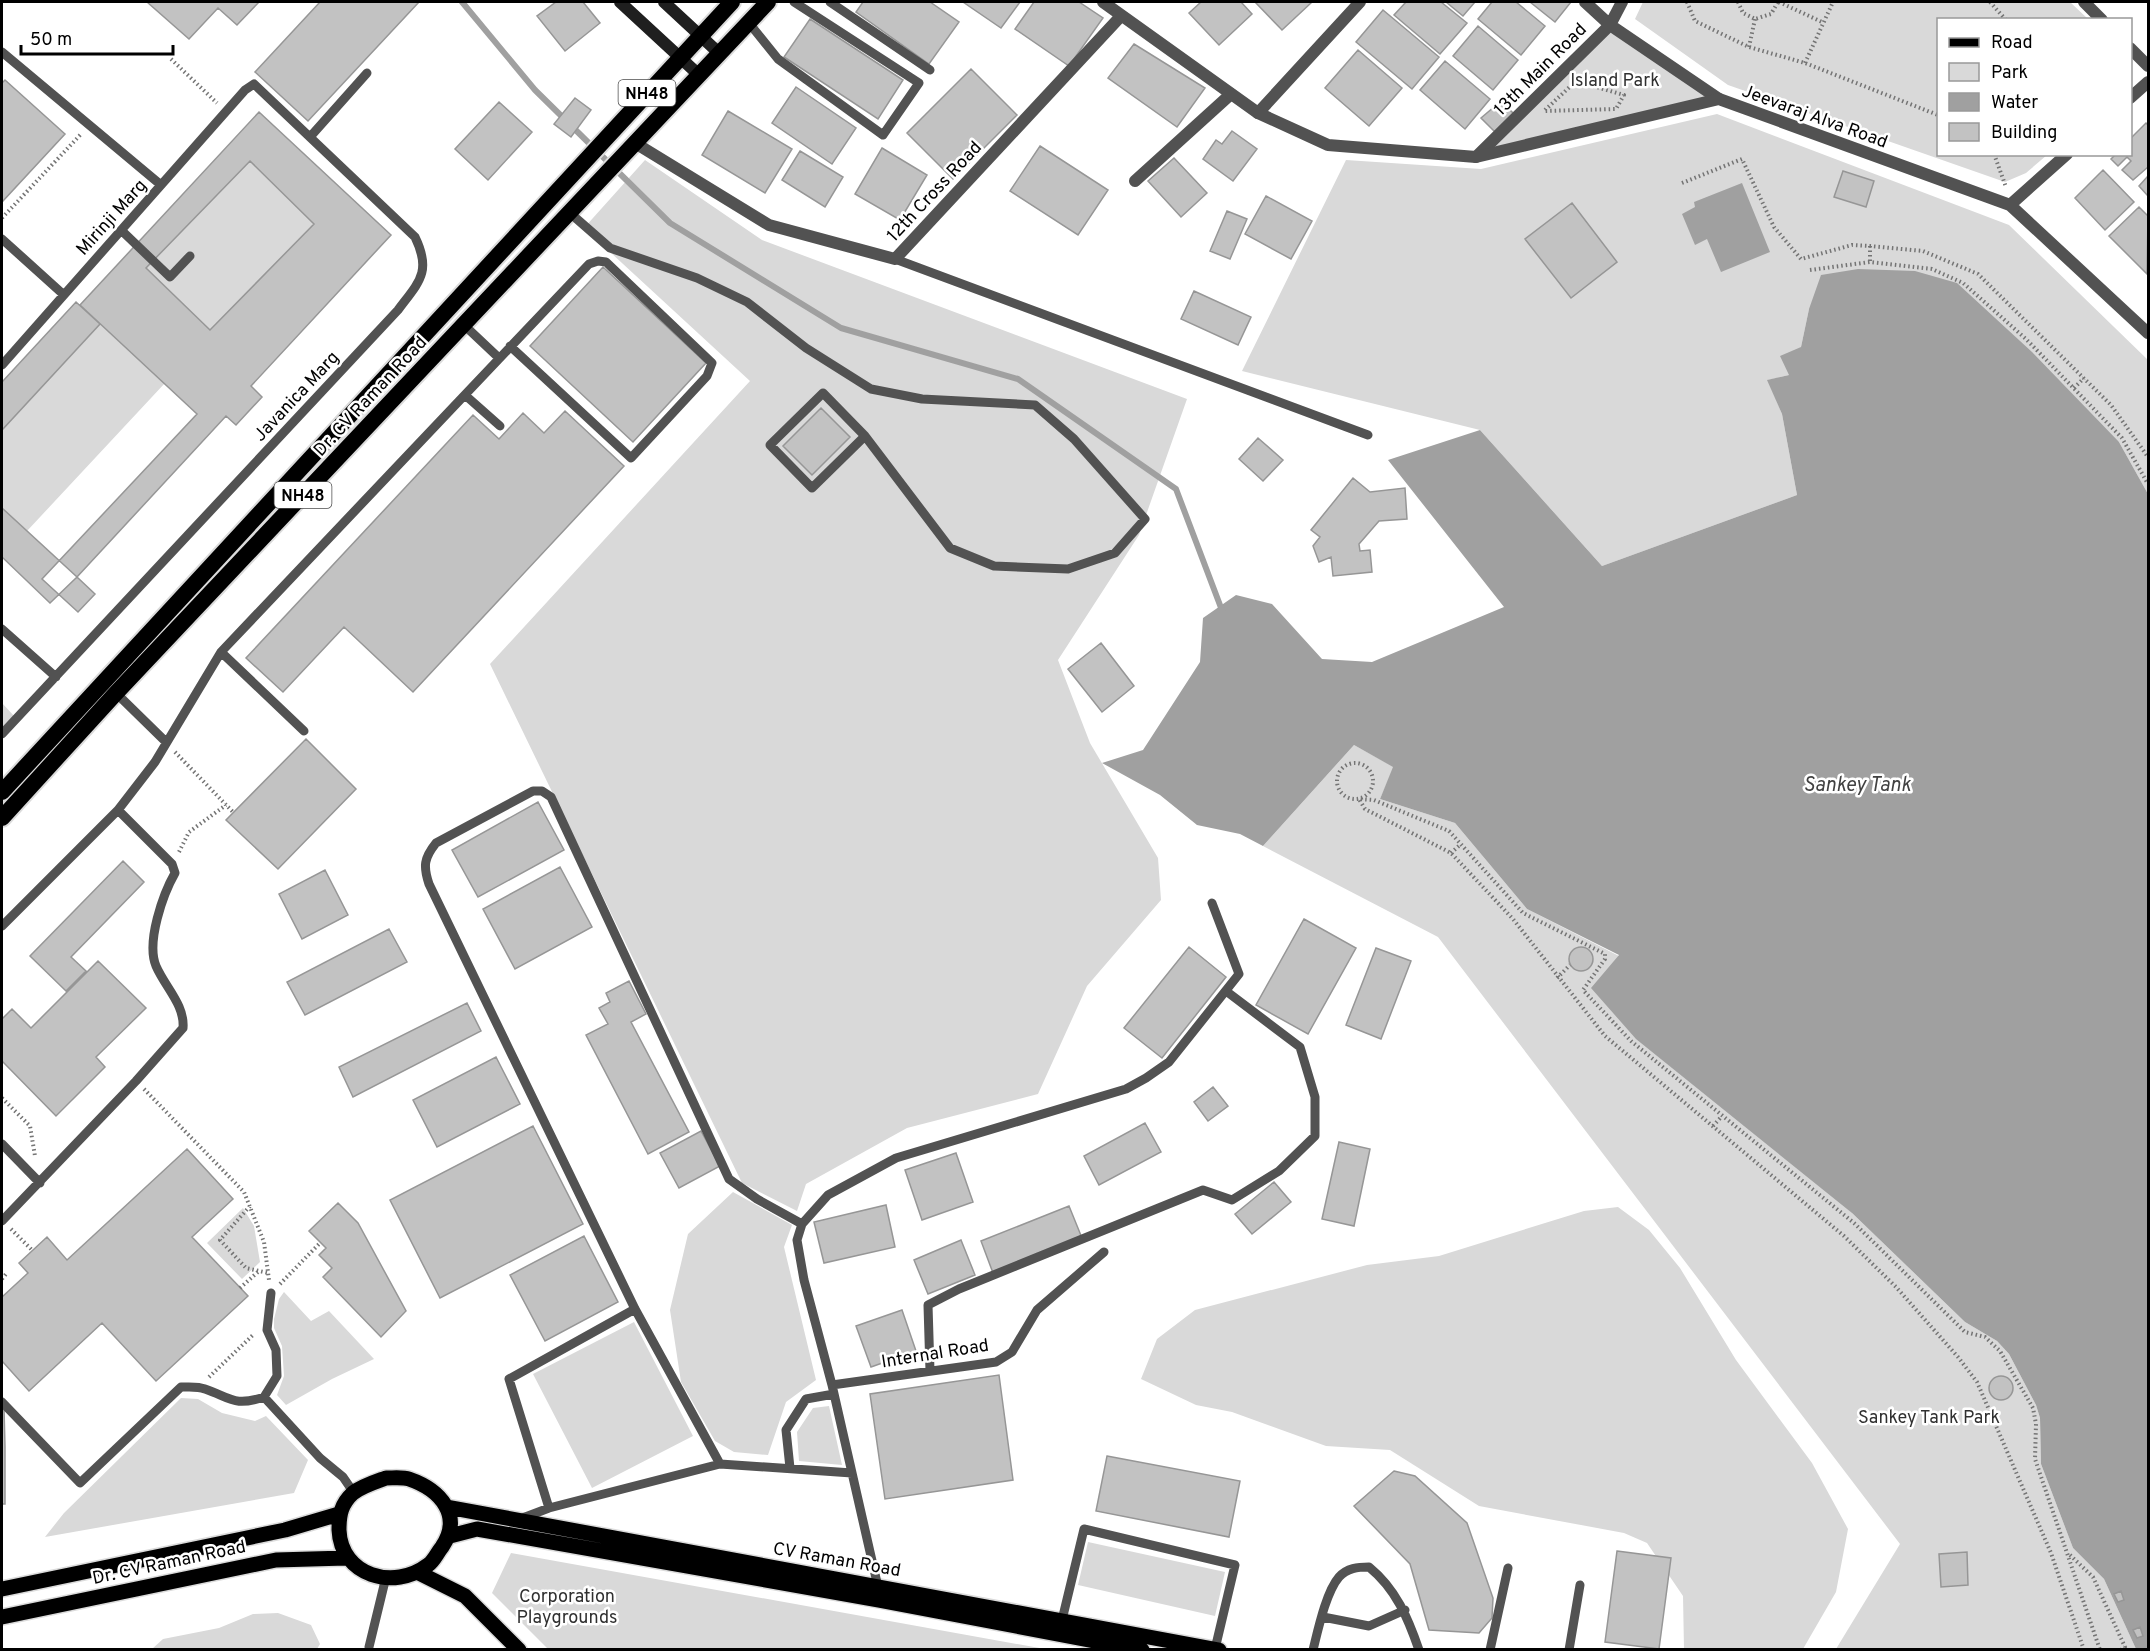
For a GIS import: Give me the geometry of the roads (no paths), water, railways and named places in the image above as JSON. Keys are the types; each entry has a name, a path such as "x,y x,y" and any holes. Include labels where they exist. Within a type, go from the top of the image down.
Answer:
{"highway":[{"name":"Dr. CV Raman Road","path":"2,792 588,155 732,2"},
{"name":"Dr. CV Raman Road","path":"2,818 116,693 768,2"}],"main road":[{"path":"620,2 699,75"},
{"path":"664,2 720,54"},
{"path":"386,1478 408,1478 430,1490 447,1507 452,1519 450,1536 430,1564 417,1572 386,1577 360,1571 346,1558 340,1540 339,1514 354,1493 386,1478"},
{"name":"CV Raman Road","path":"447,1507 1217,1649"},
{"name":"Dr. CV Raman Road","path":"2,1589 285,1530 339,1514"},
{"name":"CV Raman Road","path":"450,1536 477,1529 879,1599 1142,1650"},
{"name":"Dr. CV Raman Road","path":"2,1617 276,1560 346,1558"},
{"path":"417,1572 465,1596 519,1650"}],"street":[{"name":"Jeevaraj Alva Road","path":"1103,2 1258,113 1328,146 1476,157 1719,99 2010,205 2148,333"},
{"path":"1258,113 1360,2"},
{"path":"1585,2 1610,25 1719,99"},
{"name":"13th Main Road","path":"1476,157 1610,25 1622,2"},
{"path":"2084,2 2100,18"},
{"name":"12th Cross Road","path":"635,143 769,225 895,259 1121,16"},
{"path":"2132,50 2148,66"},
{"path":"2132,96 2148,82"},
{"path":"1135,181 1231,94"},
{"path":"2010,205 2065,156"}],"lane":[{"path":"749,23 778,58 883,135 919,83 794,2"},
{"path":"830,2 930,70"},
{"path":"2,52 162,184"},
{"path":"310,137 367,73"},
{"name":"Javanica Marg","path":"2,734 398,310 422,278 424,256 415,237 254,84 245,90"},
{"name":"Mirinji Marg","path":"2,365 245,90"},
{"path":"570,213 610,248 697,278 747,302 806,348 871,389 922,399 1035,405 1074,440 1145,519 1115,553 1068,569 994,566 950,548 865,436 823,393 770,445 812,488 865,436"},
{"path":"121,230 170,277 190,256"},
{"path":"2,239 64,295"},
{"path":"895,259 1368,435"},
{"path":"2,926 118,810 155,762 165,741 221,652 510,346 589,264 598,261 606,262 712,363 707,376 631,458 510,346"},
{"path":"464,325 500,358"},
{"path":"465,394 500,426"},
{"path":"2,629 56,677"},
{"path":"221,652 304,731"},
{"path":"116,693 165,741"},
{"path":"720,1464 635,1309 429,884 423,866 427,854 436,843 533,791 542,791 551,797 729,1179 757,1199 802,1224"},
{"path":"2,1220 40,1183 183,1028 184,1017 155,963 156,925 162,895 175,873 172,864 118,810"},
{"path":"878,1587 796,1240 802,1224 828,1195 896,1158 1126,1089 1169,1062 1239,974 1212,903"},
{"path":"930,1371 928,1305 959,1289 1203,1190 1232,1200 1279,1171 1315,1137 1316,1097 1300,1047 1226,991"},
{"path":"2,1144 40,1183"},
{"name":"Internal Road","path":"790,1468 786,1430 806,1399 833,1390 930,1371 996,1362 1012,1352 1037,1310 1104,1252"},
{"path":"2,1402 81,1483 181,1387 203,1388 232,1402 252,1401 264,1397 277,1376 276,1350 267,1330 271,1293"},
{"path":"549,1508 509,1378 635,1309"},
{"path":"264,1397 320,1458 343,1477 354,1493"},
{"path":"515,1520 549,1508 720,1464 852,1473"},
{"path":"1062,1620 1084,1529 1235,1565 1217,1649"},
{"path":"1313,1650 1330,1593 1339,1576 1353,1567 1369,1567 1382,1577 1405,1610 1419,1650"},
{"path":"1490,1650 1508,1568"},
{"path":"369,1647 386,1577"},
{"path":"1569,1650 1580,1585"},
{"path":"1323,1617 1368,1626 1405,1610"}],"water":[{"path":"1742,183 1770,252 1721,272 1707,239 1695,245 1682,214 1695,207 1694,202"},
{"name":"Sankey Tank","path":"1858,269 1915,271 1957,283 2032,352 2119,442 2148,494 2148,1649 2136,1649 2104,1579 2073,1548 2041,1464 2040,1418 2036,1405 2009,1354 1997,1341 1965,1322 1852,1213 1636,1039 1591,988 1619,955 1527,909 1455,823 1380,799 1393,767 1354,745 1263,846 1240,834 1197,825 1160,795 1102,763 1143,750 1200,662 1203,618 1236,595 1272,604 1322,659 1372,662 1504,607 1388,460 1480,430 1602,566 1797,495 1782,414 1767,380 1789,375 1780,356 1801,347 1809,309 1821,275"}],"waterway":[{"path":"462,2 535,90 670,223 841,328 1018,379 1176,489 1223,613"}],"park label":[{"name":"Island Park","path":"1615,80"},
{"name":"Sankey Tank Park","path":"1929,1417"},
{"name":"Corporation Playgrounds","path":"567,1606"}]}
